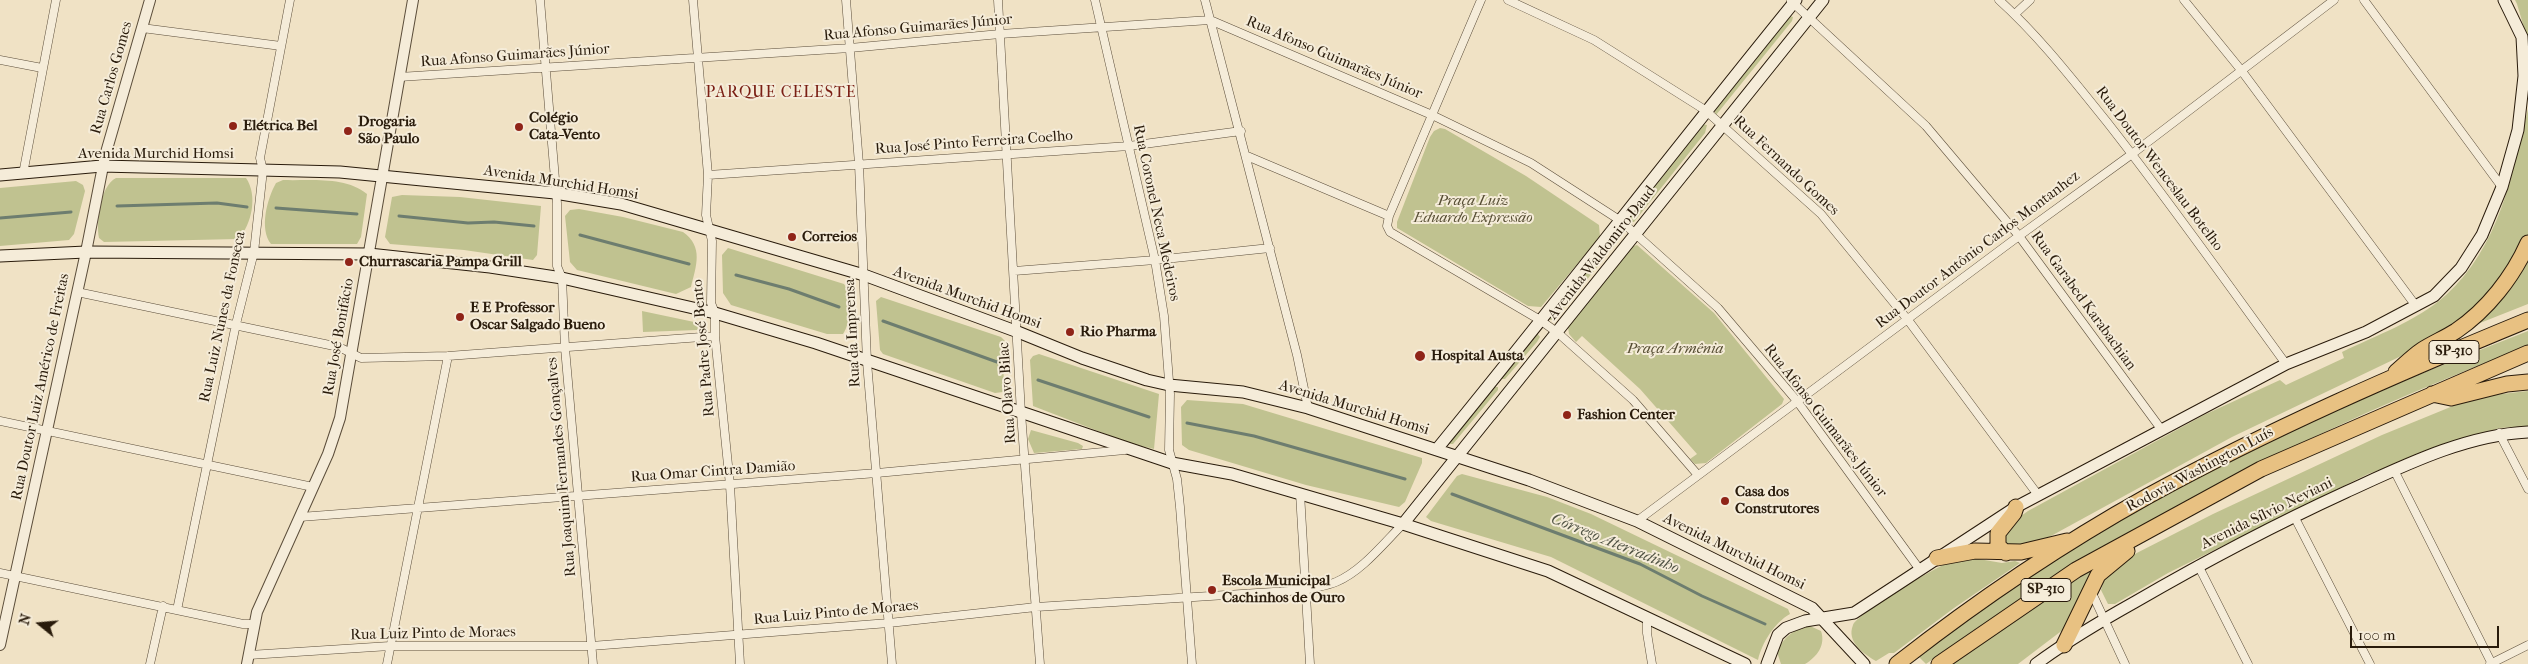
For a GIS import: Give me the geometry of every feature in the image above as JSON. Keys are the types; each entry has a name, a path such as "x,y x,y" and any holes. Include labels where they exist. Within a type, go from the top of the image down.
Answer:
{"highway":[{"path":"2381,384 2422,350 2456,331 2481,311 2502,286 2522,257 2528,243"},
{"name":"Rodovia Washington Luís","path":"1897,664 1964,613 2076,539 2147,497 2296,420 2528,320"},
{"name":"Rodovia Washington Luís","path":"1939,664 2076,570 2261,469 2528,353"},
{"path":"2432,394 2451,398 2506,384 2528,382"},
{"path":"2006,553 1998,546 1998,533 2014,513 2016,507"},
{"path":"2064,645 2098,575 2109,564 2160,525"},
{"path":"1937,558 1975,551 2021,552 2051,543 2076,539"}],"main road":[{"name":"Avenida Waldomiro Daud","path":"1402,524 1508,391 1558,333 1722,124 1823,0"},
{"path":"1767,664 1778,635 1786,628 1805,621 1854,613 2016,507 2286,364 2366,332 2434,296 2461,268 2482,235 2502,187 2518,130 2524,76 2522,36 2504,0"},
{"name":"Avenida Waldomiro Daud","path":"1437,449 1621,221 1705,110 1793,1"},
{"name":"Avenida Murchid Homsi","path":"0,175 102,166 340,172 555,194 621,204 710,228 864,275 1018,332 1082,358 1168,386 1243,392 1308,408 1529,480 1637,521 1812,608 1864,664"},
{"path":"0,256 86,252 369,254 490,267 562,278 715,313 816,343 867,362 1172,464 1232,474 1402,524 1548,571 1648,616 1732,661 1744,664"},
{"path":"1493,379 1508,391"},
{"name":"Avenida Sílvio Neviani","path":"2036,664 2103,621 2198,565 2294,516 2394,470 2500,433 2528,432"}],"street":[{"path":"23,174 56,0"},
{"name":"Rua Carlos Gomes","path":"86,252 102,166 150,0"},
{"name":"Rua Luiz Nunes da Fonseca","path":"177,610 236,324 254,252 263,170 260,158 290,0"},
{"name":"Rua José Bonifácio","path":"248,659 257,612 334,440 369,254 413,0"},
{"name":"Rua Joaquim Fernandes Gonçalves","path":"540,0 555,194 557,266 562,278 566,348 593,664"},
{"name":"Rua Padre José Bento","path":"693,0 708,175 706,214 712,241 712,303 715,313 715,336 730,485 740,664"},
{"name":"Rua da Imprensa","path":"846,0 859,164 867,362 892,664"},
{"name":"Rua Olavo Bilac","path":"998,0 1018,332 1021,414 1026,458 1040,664"},
{"name":"Rua Coronel Neca Medeiros","path":"1095,0 1155,260 1164,316 1169,450 1177,479 1192,664"},
{"path":"1205,0 1241,131 1297,355 1308,408"},
{"path":"1481,0 1389,216 1387,226 1390,232 1540,320 1558,333 1633,400 1697,474"},
{"name":"Rua Fernando Gomes","path":"1508,0 1594,40 1705,110 1821,214 1908,320 2038,495"},
{"name":"Rua Doutor Wenceslau Botelho","path":"1999,0 2015,14 2075,81 2132,154 2286,364"},
{"path":"2015,14 2030,0"},
{"path":"2184,0 2241,70 2416,306"},
{"name":"Rua Doutor Antônio Carlos Montanhez","path":"1637,521 1697,474 2132,154 2334,0"},
{"path":"2364,0 2502,187"},
{"name":"Rua Garabed Karabachian","path":"1793,1 1926,126 2019,236 2161,430"},
{"name":"Rua Afonso Guimarães Júnior","path":"399,77 850,48 1000,34 1210,20 1432,114 1531,163 1621,221 1718,308 1796,401 1920,570"},
{"path":"142,28 281,46"},
{"path":"0,60 42,68"},
{"name":"Rua José Pinto Ferreira Coelho","path":"708,175 1129,146 1241,131"},
{"path":"1247,156 1389,216"},
{"path":"1014,272 1270,248"},
{"name":"Rua Doutor Luiz Américo de Freitas","path":"0,645 86,252"},
{"path":"77,292 339,347 361,358 448,356 715,336"},
{"path":"387,664 448,356"},
{"path":"0,421 313,487"},
{"path":"2500,433 2528,488"},
{"name":"Rua Omar Cintra Damião","path":"300,517 419,506 730,485 1128,450"},
{"path":"2394,470 2491,664 2528,645"},
{"path":"1300,494 1310,664"},
{"path":"2294,516 2370,664"},
{"name":"Rua Luiz Pinto de Moraes","path":"248,659 390,646 591,646 889,623 1036,606 1305,590 1335,582 1348,574 1365,562 1402,524"},
{"path":"2198,565 2248,664"},
{"path":"0,573 243,624 255,624"},
{"path":"2090,590 2103,621 2125,664"},
{"path":"150,664 163,606"},
{"path":"1648,616 1647,633 1652,664"}],"green space":[{"path":"2515,0 2528,0 2528,41 2517,4"},
{"path":"1788,15 1793,17 1792,21 1716,115 1714,110"},
{"path":"2528,109 2528,236 2519,256 2480,306 2420,347 2232,437 2040,542 2029,545 2004,545 2006,535 2012,525 2028,511 2204,415 2280,380 2286,385 2344,358 2342,352 2410,320 2446,295 2464,276 2479,255 2491,233 2509,185"},
{"path":"1701,124 1707,125 1705,133 1634,222 1627,222 1627,220"},
{"name":"Praça Luiz Eduardo Expressão","path":"1440,128 1445,129 1526,176 1599,225 1600,237 1541,307 1528,306 1397,228 1397,222 1430,137 1434,131"},
{"path":"116,178 246,178 252,193 250,218 238,239 104,242 99,238 98,231 100,205 106,188"},
{"path":"283,180 338,182 358,188 367,194 361,237 357,244 271,244 265,230 267,205 276,183"},
{"path":"76,181 83,185 85,191 74,234 69,240 0,246 0,188"},
{"path":"402,195 460,197 541,206 537,255 533,260 464,250 390,244 385,237 392,197"},
{"path":"579,209 623,217 683,232 690,238 696,250 697,257 691,287 676,294 577,270 570,262 565,216 570,210"},
{"path":"1616,236 1619,240 1555,319 1550,320 1550,318"},
{"name":"Praça Armênia","path":"1637,245 1714,313 1784,399 1782,404 1706,463 1695,464 1690,459 1697,454 1640,389 1582,336 1576,342 1569,334 1568,327 1631,247"},
{"path":"728,248 844,284 848,295 849,316 843,334 827,334 731,305 723,293 722,255"},
{"path":"2528,255 2528,304 2475,325"},
{"path":"881,297 1001,337 1005,341 1003,392 995,393 883,354 880,350 876,301"},
{"path":"642,311 699,323 701,327 697,330 643,332"},
{"path":"2528,331 2528,346 2370,412 2292,447 2216,485 2069,569 1997,615 1926,664 1917,655 1992,602 2068,552 2187,483 2338,409"},
{"path":"1537,333 1540,337 1537,342 1505,379 1502,379 1501,377"},
{"path":"1039,354 1159,394 1154,449 1129,443 1033,406 1030,360 1033,356"},
{"path":"1492,387 1498,387 1498,390 1453,444 1448,444"},
{"path":"2528,391 2528,426 2500,428 2368,474 2168,573 2115,604 2108,604 2101,590 2104,580 2127,558 2213,514 2382,435 2475,397"},
{"path":"1187,400 1243,404 1422,458 1422,463 1405,502 1399,507 1306,485 1189,450 1182,445 1181,407"},
{"path":"1031,430 1078,443 1083,446 1082,449 1034,453 1028,439"},
{"path":"1462,474 1547,497 1591,514 1788,609 1790,614 1770,634 1762,647 1758,660 1551,557 1431,521 1426,517 1457,476"},
{"path":"1973,558 2002,563 2015,561 2020,563 1954,608 1894,653 1889,653 1876,661 1857,647 1851,631 1858,619 1869,610 1899,590 1945,564 1955,560"},
{"path":"2092,569 2064,629 2018,664 1952,664"},
{"path":"1810,626 1821,631 1822,641 1817,654 1805,664 1781,664 1777,652 1786,638 1795,631"}],"waterway":[{"name":"Córrego Aterradinho","path":"117,206 217,203 247,207"},
{"name":"Córrego Aterradinho","path":"276,208 357,214"},
{"name":"Córrego Aterradinho","path":"0,218 71,212"},
{"name":"Córrego Aterradinho","path":"399,216 468,223 494,222 534,226"},
{"name":"Córrego Aterradinho","path":"580,235 689,264"},
{"name":"Córrego Aterradinho","path":"736,275 789,289 839,307"},
{"name":"Córrego Aterradinho","path":"883,321 997,362"},
{"name":"Córrego Aterradinho","path":"1038,380 1149,417"},
{"name":"Córrego Aterradinho","path":"1187,423 1254,436 1405,479"},
{"name":"Córrego Aterradinho","path":"1452,494 1640,564 1702,596 1765,624"}],"place":[{"name":"Elétrica Bel","path":"233,126"},
{"name":"Colégio Cata-Vento","path":"519,127"},
{"name":"Drogaria São Paulo","path":"348,131"},
{"name":"Correios","path":"792,237"},
{"name":"Churrascaria Pampa Grill","path":"349,262"},
{"name":"E E Professor Oscar Salgado Bueno","path":"460,317"},
{"name":"Rio Pharma","path":"1070,332"},
{"name":"Hospital Austa","path":"1420,356"},
{"name":"Fashion Center","path":"1567,415"},
{"name":"Casa dos Construtores","path":"1725,501"},
{"name":"Escola Municipal Cachinhos de Ouro","path":"1212,590"}],"district":[{"name":"PARQUE CELESTE","path":"781,93"}]}
